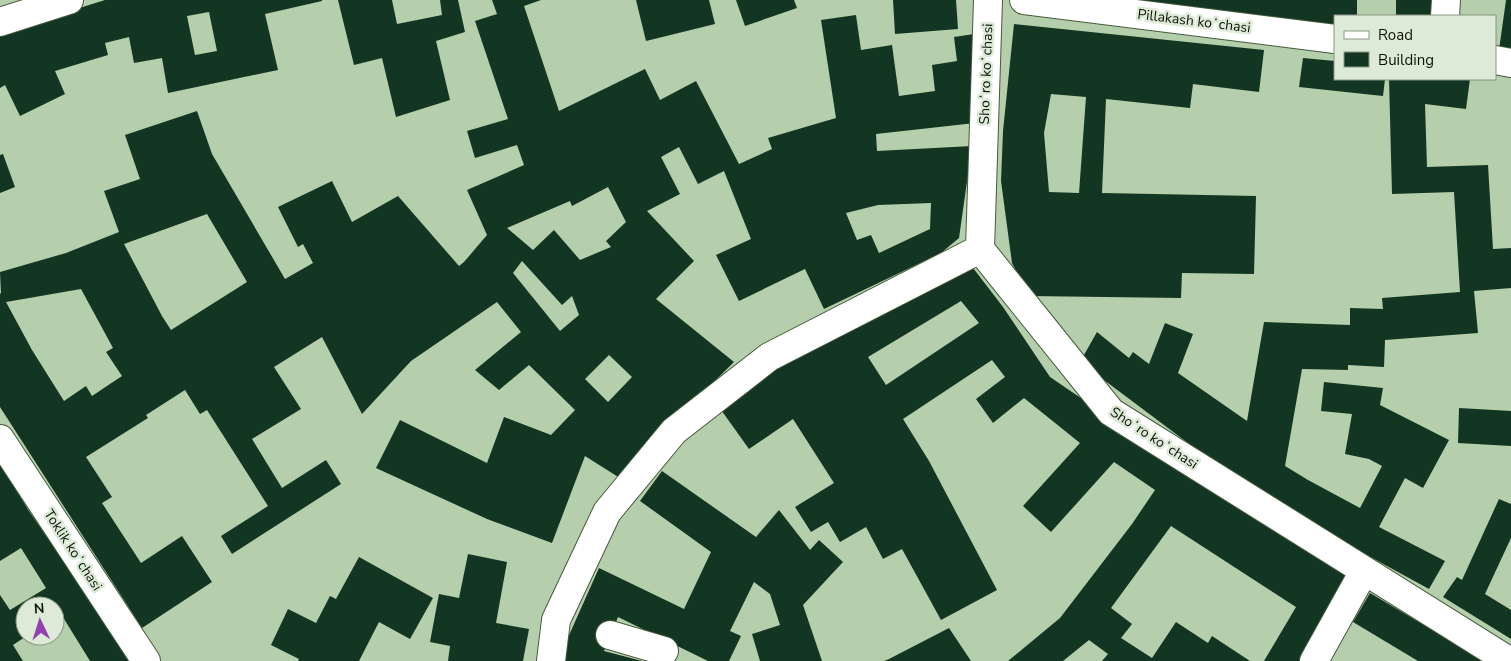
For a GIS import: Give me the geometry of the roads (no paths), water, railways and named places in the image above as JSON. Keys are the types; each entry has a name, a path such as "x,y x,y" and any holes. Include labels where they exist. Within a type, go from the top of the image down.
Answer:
{"street":[{"path":"0,22 69,0"},
{"name":"Shoʻro koʻchasi","path":"988,0 980,249 1111,412 1509,661"},
{"name":"Pillakash koʻchasi","path":"1024,0 1334,39"},
{"path":"1445,15 1446,0"},
{"path":"1496,60 1511,63"},
{"path":"551,661 608,512 674,431 769,357 980,249"},
{"name":"Toklik koʻchasi","path":"0,439 146,661"},
{"path":"1314,661 1364,571"},
{"path":"610,635 664,651"}]}
